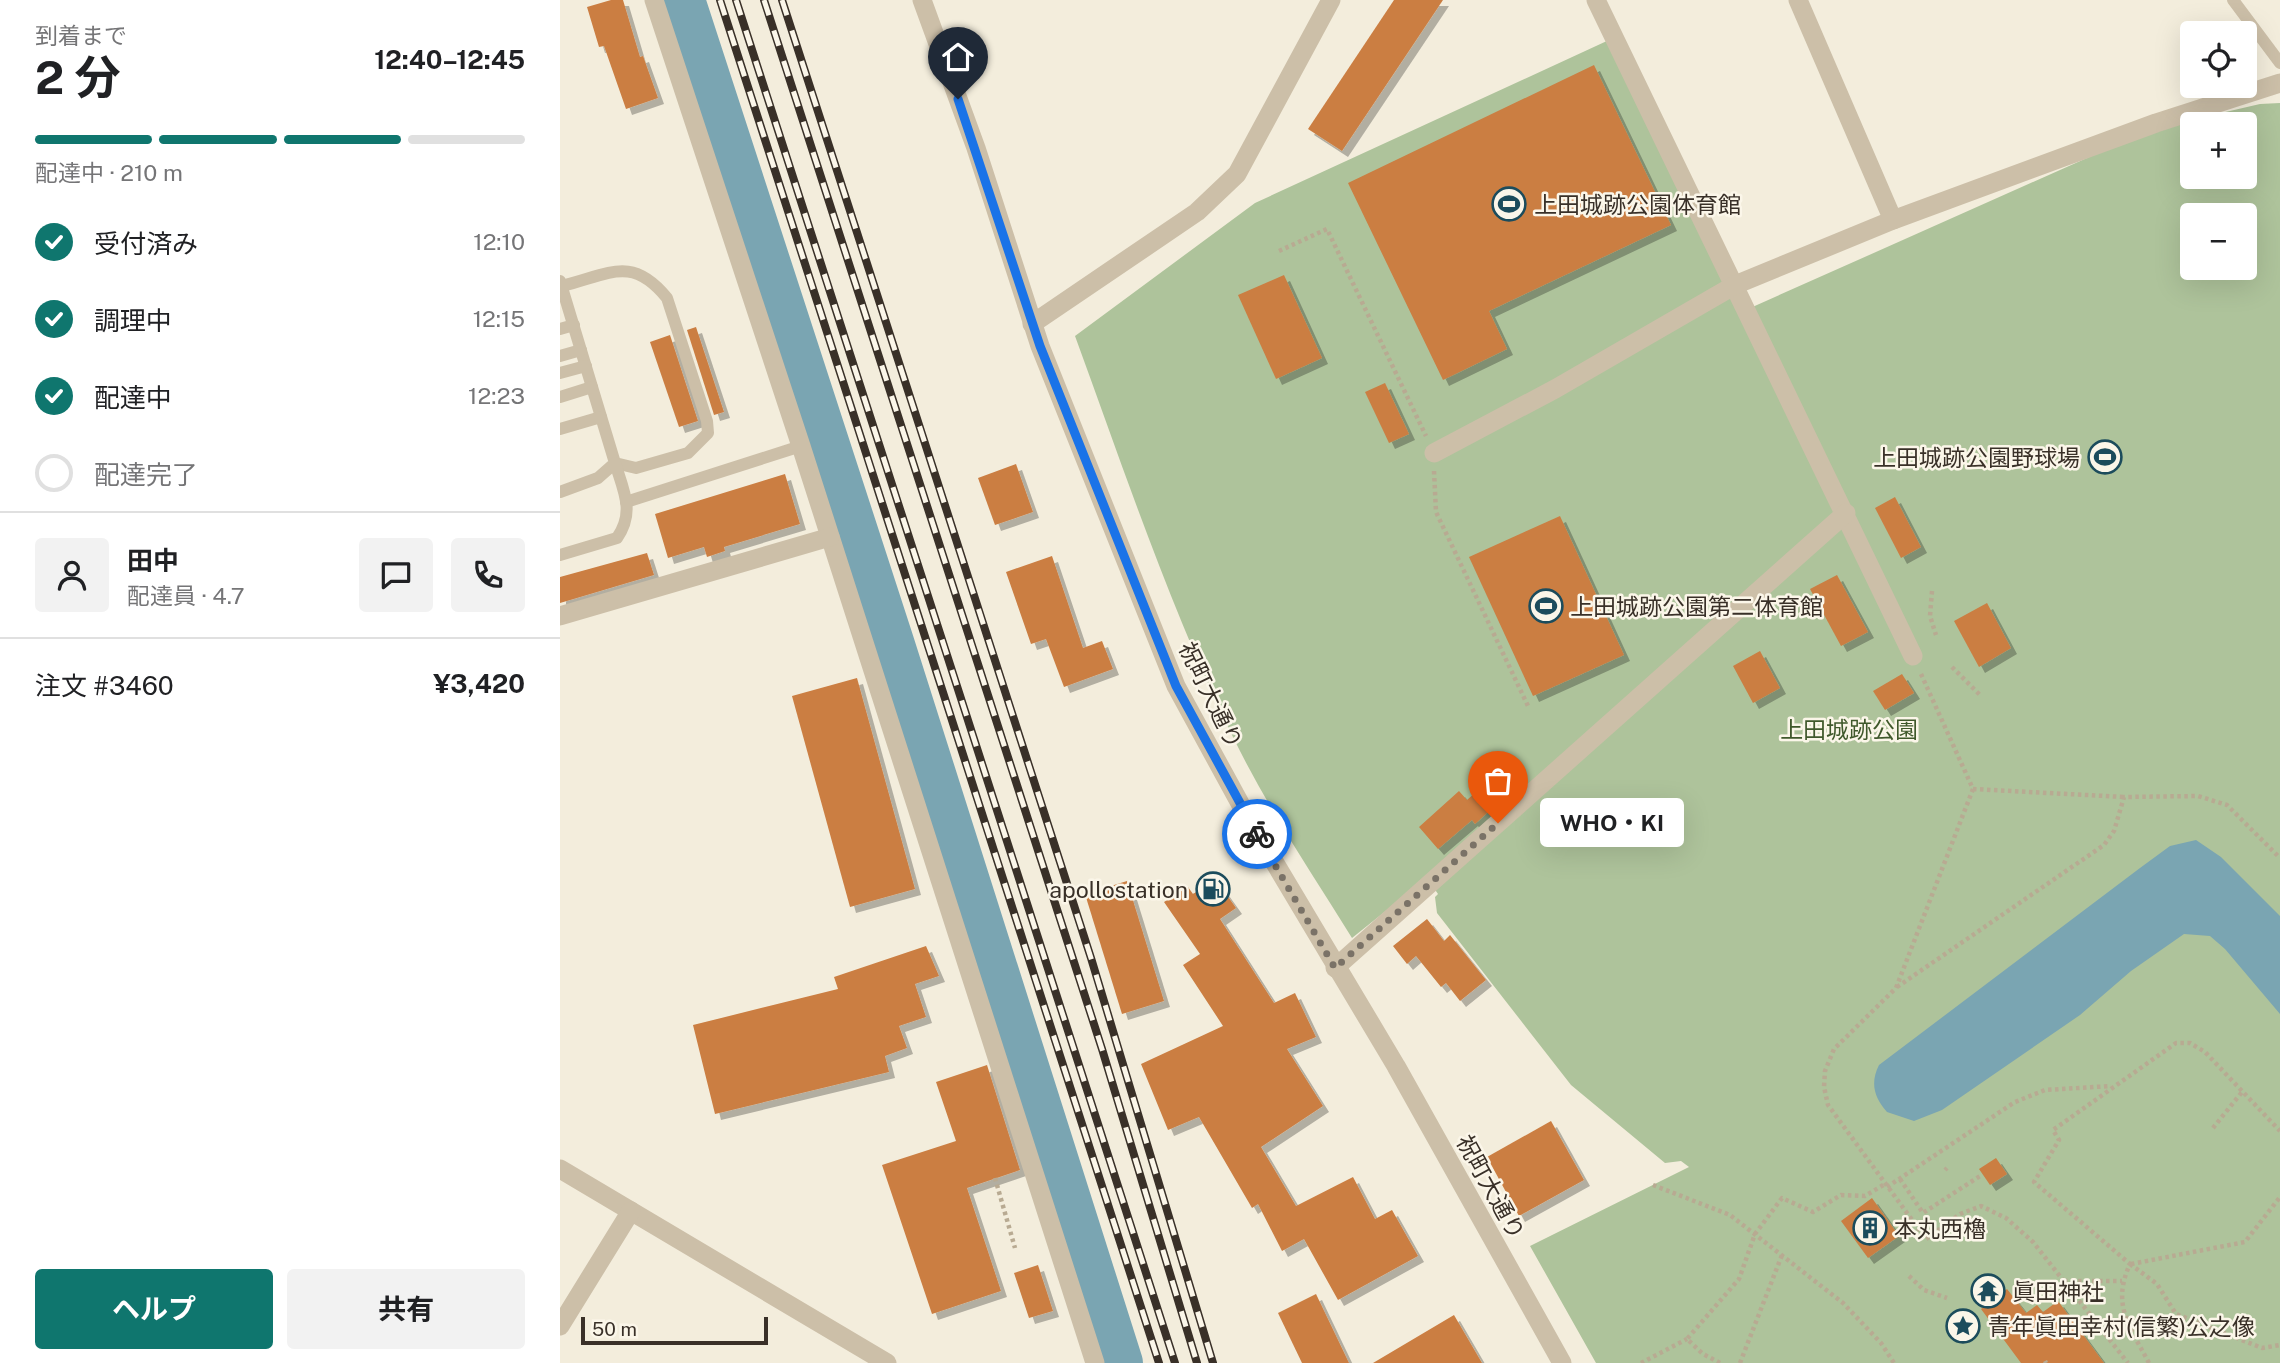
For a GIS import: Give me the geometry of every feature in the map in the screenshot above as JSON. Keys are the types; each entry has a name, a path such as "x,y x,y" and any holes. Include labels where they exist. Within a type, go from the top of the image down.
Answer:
{"street":[{"path":"654,0 801,446 1095,1363"},
{"name":"祝町大通り","path":"922,0 976,148 1032,324 1176,686 1335,968 1396,1066 1562,1363"},
{"path":"1032,324 1197,212 1237,174 1331,0"},
{"path":"1595,0 1913,656"},
{"path":"1798,0 1893,220"},
{"path":"1434,453 1555,389 1735,285 1893,220 2156,123 2280,83"},
{"path":"1335,968 1846,513"},
{"path":"560,616 830,537"},
{"path":"560,1169 887,1363"},
{"path":"560,1326 631,1211"}],"lane":[{"path":"2233,0 2280,62"},
{"path":"560,555 617,538 627,524 626,502 561,283 622,271 640,272 667,298 707,421 708,433 688,453 636,468 615,463"},
{"path":"560,329 574,325"},
{"path":"560,356 581,350"},
{"path":"560,373 586,366"},
{"path":"560,397 592,387"},
{"path":"560,429 601,416"},
{"path":"626,502 801,446"},
{"path":"560,492 598,478 615,463"}],"path":[{"path":"1279,251 1327,229 1434,453 1436,512 1528,706"},
{"path":"1932,591 1930,616 1936,635"},
{"path":"1952,667 1980,695"},
{"path":"1896,988 1973,789 1931,697"},
{"path":"1973,789 2124,797 2198,796 2227,806 2280,858"},
{"path":"2124,797 2114,831 2104,845 1896,988 1834,1049 1825,1071 1824,1087 1828,1105 1926,1239 1960,1214 1981,1206 2007,1218 2033,1242 2128,1363"},
{"path":"2280,1131 2205,1052 2190,1043 2176,1043 2053,1130 2059,1140 2034,1182 2157,1284 2176,1314 2262,1348 2280,1345"},
{"path":"1641,1363 1687,1339 1739,1279 1755,1234 1782,1198 1813,1212 1841,1195 1865,1196 1900,1179 2015,1102 2045,1090 2112,1086"},
{"path":"2213,1128 2242,1092"},
{"path":"1900,1179 1923,1213 1980,1177"},
{"path":"995,1178 1015,1248"},
{"path":"1653,1185 1722,1211 1755,1234 1843,1303 1881,1343 1894,1363"},
{"path":"2130,1264 2245,1241 2280,1197"},
{"path":"1740,1363 1782,1255"},
{"path":"2130,1264 2122,1281 2121,1311 2149,1363"},
{"path":"1909,1276 1924,1290 1947,1298"},
{"path":"2063,1281 2122,1281"},
{"path":"1687,1339 1703,1354 1720,1363"}],"green space":[{"name":"上田城跡公園","path":"1609,40 1739,313 2152,129 2180,123 2180,189 2257,189 2257,112 2225,112 2260,104 2280,103 2280,1363 1596,1363 1530,1246 1689,1167 1681,1161 1665,1163 1571,1085 1437,913 1435,897 1438,894 1427,878 1352,938 1260,789 1210,688 1149,538 1075,336 1255,203"}],"water":[{"path":"2196,840 2221,857 2280,916 2280,1014 2225,949 2210,936 2184,934 2131,971 2080,1015 1942,1110 1914,1121 1887,1112 1875,1090 1879,1065 2170,846"}],"building":[{"path":"611,0 623,0 640,57 643,56 658,98 626,109 604,46 599,47 587,7"},
{"path":"1394,0 1443,0 1342,151 1308,129"},
{"name":"上田城跡公園体育館","path":"1594,65 1671,225 1489,311 1507,349 1443,380 1348,183"},
{"path":"1284,275 1322,358 1276,379 1238,295"},
{"path":"696,327 724,412 714,415 687,330"},
{"path":"670,335 698,421 679,427 650,342"},
{"path":"1385,383 1409,434 1389,443 1365,392"},
{"path":"1016,464 1033,512 995,525 978,478"},
{"path":"785,474 800,524 724,547 725,551 707,557 704,547 668,558 655,514"},
{"path":"1895,497 1921,547 1901,558 1875,508"},
{"name":"上田城跡公園第二体育館","path":"1560,516 1624,655 1533,696 1469,557"},
{"path":"647,553 654,575 560,603 560,577"},
{"path":"1052,556 1083,648 1102,641 1113,669 1064,687 1046,639 1031,644 1006,572"},
{"path":"1837,575 1868,632 1841,646 1810,589"},
{"path":"1987,603 2011,648 1979,667 1954,621"},
{"path":"1760,651 1780,688 1753,703 1733,666"},
{"path":"1902,674 1914,693 1885,710 1873,691"},
{"path":"857,678 915,889 850,907 792,696"},
{"path":"1494,776 1509,793 1475,824 1472,820 1438,849 1419,827 1459,791 1467,800"},
{"path":"1216,880 1236,908 1220,919 1274,1003 1295,993 1316,1037 1287,1049 1323,1106 1261,1147 1296,1206 1353,1177 1375,1219 1392,1210 1418,1256 1338,1300 1304,1239 1282,1251 1258,1204 1252,1208 1199,1117 1168,1130 1141,1064 1223,1026 1183,965 1200,954 1164,902 1188,887 1193,894"},
{"path":"1127,881 1164,1001 1122,1014 1085,894"},
{"path":"1427,919 1444,941 1450,935 1486,980 1460,1001 1446,983 1441,987 1416,956 1407,964 1393,946"},
{"path":"926,946 939,976 915,984 926,1017 899,1026 907,1048 885,1056 889,1072 715,1114 693,1025 838,989 834,977"},
{"path":"987,1065 1020,1170 967,1188 1001,1291 932,1314 882,1165 956,1141 936,1082"},
{"path":"1551,1121 1584,1180 1519,1216 1487,1157"},
{"path":"1996,1158 2007,1174 1990,1185 1979,1169"},
{"name":"本丸西櫓","path":"1872,1198 1899,1236 1868,1258 1841,1221"},
{"path":"1038,1265 1053,1311 1029,1318 1014,1273"},
{"path":"2007,1289 2026,1313 2037,1305 2043,1312 2058,1301 2104,1363 2021,1363 1981,1309"},
{"path":"1316,1294 1349,1363 1302,1363 1278,1313"},
{"path":"1454,1315 1482,1363 1373,1363"}],"waterway":[{"path":"682,0 891,642 1120,1363"}],"railway":[{"path":"720,0 1159,1363"},
{"path":"736,0 1175,1363"},
{"path":"764,0 1102,1049 1197,1363"},
{"path":"782,0 1091,958 1213,1363"}],"way so far":[{"path":"1257,834 1335,968 1498,823"}],"place":[{"name":"上田城跡公園体育館","path":"1509,204"},
{"name":"上田城跡公園野球場","path":"2105,457"},
{"name":"上田城跡公園第二体育館","path":"1546,606"},
{"name":"WHO・KI","path":"1498,823"},
{"name":"apollostation","path":"1213,889"},
{"name":"本丸西櫓","path":"1870,1228"},
{"name":"眞田神社","path":"1988,1291"},
{"name":"青年眞田幸村(信繁)公之像","path":"1963,1326"}],"route":[{"path":"958,99 1040,346 1176,686 1257,834"}]}
